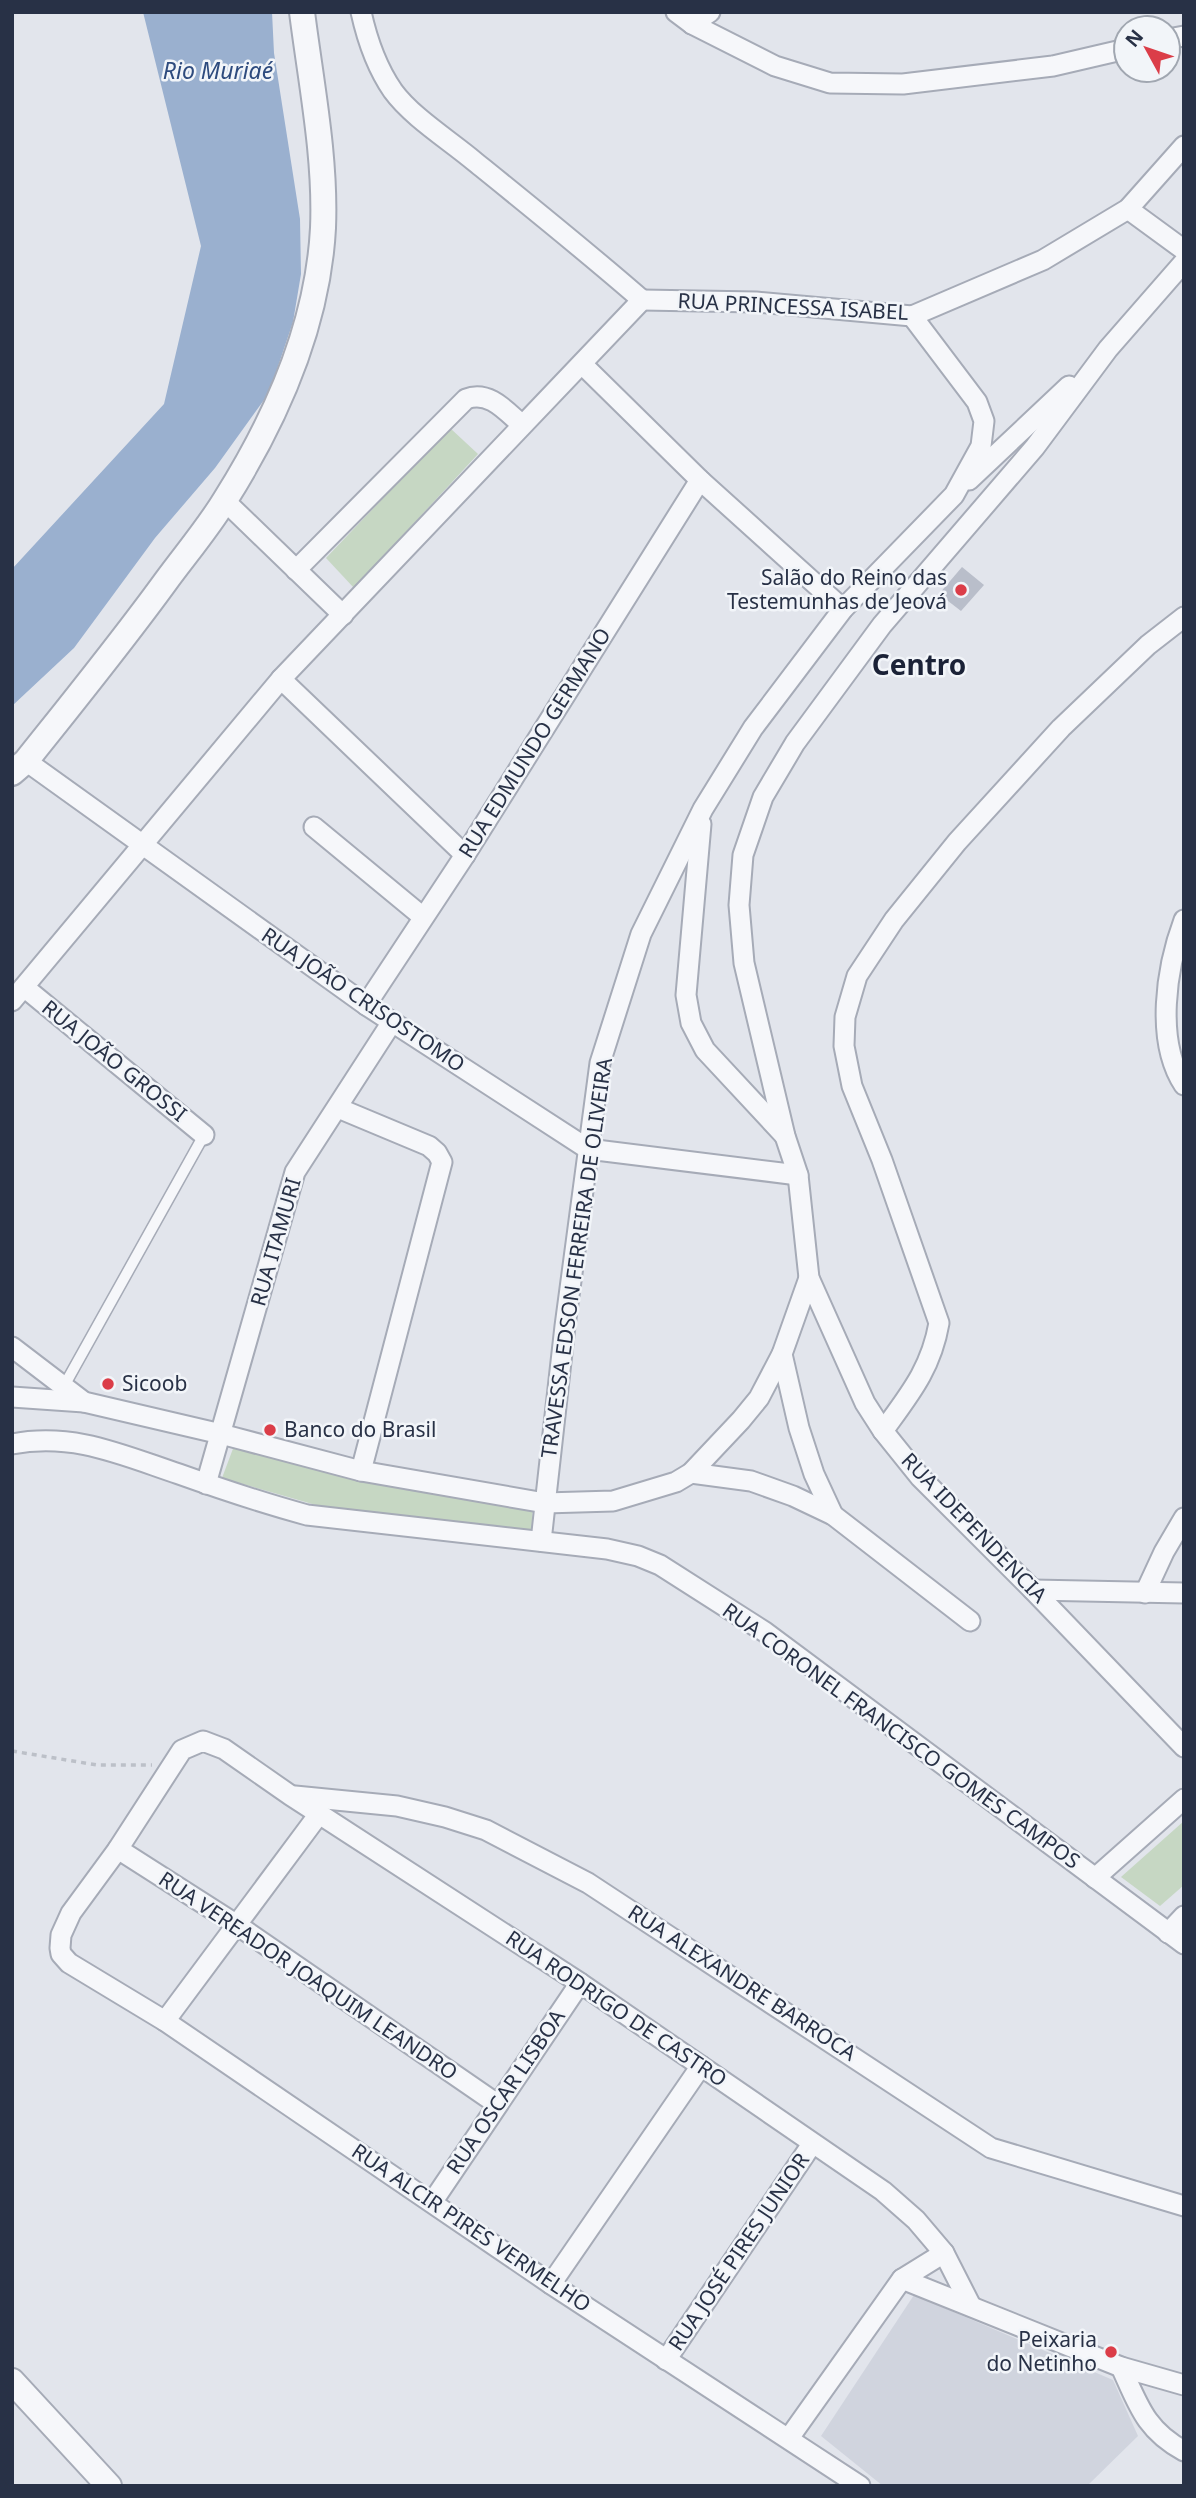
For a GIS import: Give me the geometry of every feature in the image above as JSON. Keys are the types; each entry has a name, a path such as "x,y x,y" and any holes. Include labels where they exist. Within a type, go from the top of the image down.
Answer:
{"street":[{"path":"19,767 118,646 225,501 274,414 293,367 314,300 323,230 322,178 302,12"},
{"path":"18,994 281,679 642,300 395,93 367,36 361,12"},
{"path":"684,18 710,12"},
{"path":"684,18 775,66 830,83 903,84 1053,66 1112,52"},
{"name":"RUA PRINCESSA ISABEL","path":"642,300 756,302 912,316 1043,260 1128,209 1184,146"},
{"path":"1128,209 1184,250"},
{"path":"12,1397 83,1402 221,1434 361,1471 545,1503 613,1501 654,1490 691,1473 759,1398 782,1354 809,1278 798,1175 785,1136 744,963 739,905 743,855 763,797 795,743 882,625 1035,447 1108,349 1184,262"},
{"name":"TRAVESSA EDSON FERREIRA DE OLIVEIRA","path":"541,1541 600,1062 641,934 703,809 753,728 843,609 954,495 981,446 984,421 977,402 912,316"},
{"path":"954,495 1108,349"},
{"path":"582,364 700,480 843,609"},
{"path":"296,570 466,399 476,395 485,397 497,403 522,425"},
{"name":"RUA EDMUNDO GERMANO","path":"366,1005 465,855 700,480"},
{"path":"225,501 343,615"},
{"path":"883,1432 924,1371 934,1348 939,1323 882,1160 852,1086 844,1046 845,1017 857,976 894,920 957,842 1061,728 1148,645 1184,617"},
{"path":"281,679 465,855"},
{"name":"RUA JOÃO CRISOSTOMO","path":"19,767 142,845 366,1005 588,1149"},
{"path":"703,809 686,995 691,1023 705,1050 785,1136"},
{"path":"314,827 423,917"},
{"path":"1183,925 1167,987 1167,1038 1175,1072 1184,1085"},
{"name":"RUA JOÃO GROSSI","path":"18,994 204,1135"},
{"name":"RUA ITAMURI","path":"206,1484 295,1172 392,1022"},
{"path":"338,1108 429,1146 438,1153 442,1162 361,1471"},
{"path":"588,1149 798,1175"},
{"name":"RUA IDEPENDENCIA","path":"809,1278 865,1403 883,1432 920,1477 1184,1747"},
{"path":"12,1347 83,1402"},
{"path":"782,1354 799,1428 814,1474 833,1516"},
{"name":"RUA CORONEL FRANCISCO GOMES CAMPOS","path":"12,1444 55,1439 100,1447 307,1515 607,1549 638,1556 660,1565 765,1632 1176,1938"},
{"path":"691,1473 751,1481 793,1496 833,1516 970,1621"},
{"path":"1145,1593 1184,1518"},
{"path":"1033,1590 1184,1593"},
{"name":"RUA RODRIGO DE CASTRO","path":"172,1765 182,1749 193,1744 203,1741 224,1749 289,1795 580,1983 883,2191 916,2220 944,2253 971,2306"},
{"path":"118,1849 172,1765"},
{"name":"RUA ALEXANDRE BARROCA","path":"289,1795 397,1806 486,1830 588,1883 991,2148 1184,2206"},
{"path":"1094,1878 1184,1799"},
{"path":"165,2021 319,1814"},
{"name":"RUA VEREADOR JOAQUIM LEANDRO","path":"118,1849 237,1925 497,2104"},
{"name":"RUA ALCIR PIRES VERMELHO","path":"118,1849 71,1913 61,1935 61,1954 69,1963 165,2021 551,2284 789,2438 854,2484"},
{"path":"1176,1938 1184,1916"},
{"name":"RUA OSCAR LISBOA","path":"433,2202 580,1983"},
{"path":"551,2284 701,2066"},
{"name":"RUA JOSÉ PIRES JUNIOR","path":"666,2360 812,2144"},
{"path":"789,2438 902,2279 944,2253"},
{"path":"902,2279 1121,2367 1184,2385"},
{"path":"1121,2367 1142,2414 1154,2431 1184,2451"},
{"path":"12,2381 109,2486"}],"lane":[{"path":"64,1386 204,1135"}],"path":[{"path":"12,1751 97,1765 172,1765"}],"shaded area":[{"path":"914,2295 1113,2380 1138,2436 1087,2486 883,2486 821,2436"}],"green space":[{"path":"450,428 478,454 354,588 326,558"},
{"path":"234,1446 533,1506 531,1535 316,1505 222,1478"},
{"path":"1184,1821 1184,1885 1160,1906 1121,1877"}],"water":[{"name":"Rio Muriaé","path":"143,12 272,12 274,53 300,219 301,274 293,322 269,393 215,468 155,538 74,648 12,706 12,569 164,404 201,246"}],"building":[{"name":"Salão do Reino das Testemunhas de Jeová","path":"962,567 984,585 961,611 939,594"}],"place":[{"name":"Salão do Reino das Testemunhas de Jeová","path":"961,590"},
{"name":"Sicoob","path":"108,1384"},
{"name":"Banco do Brasil","path":"270,1430"},
{"name":"Peixaria do Netinho","path":"1111,2352"}],"district":[{"name":"Centro","path":"919,665"}]}
